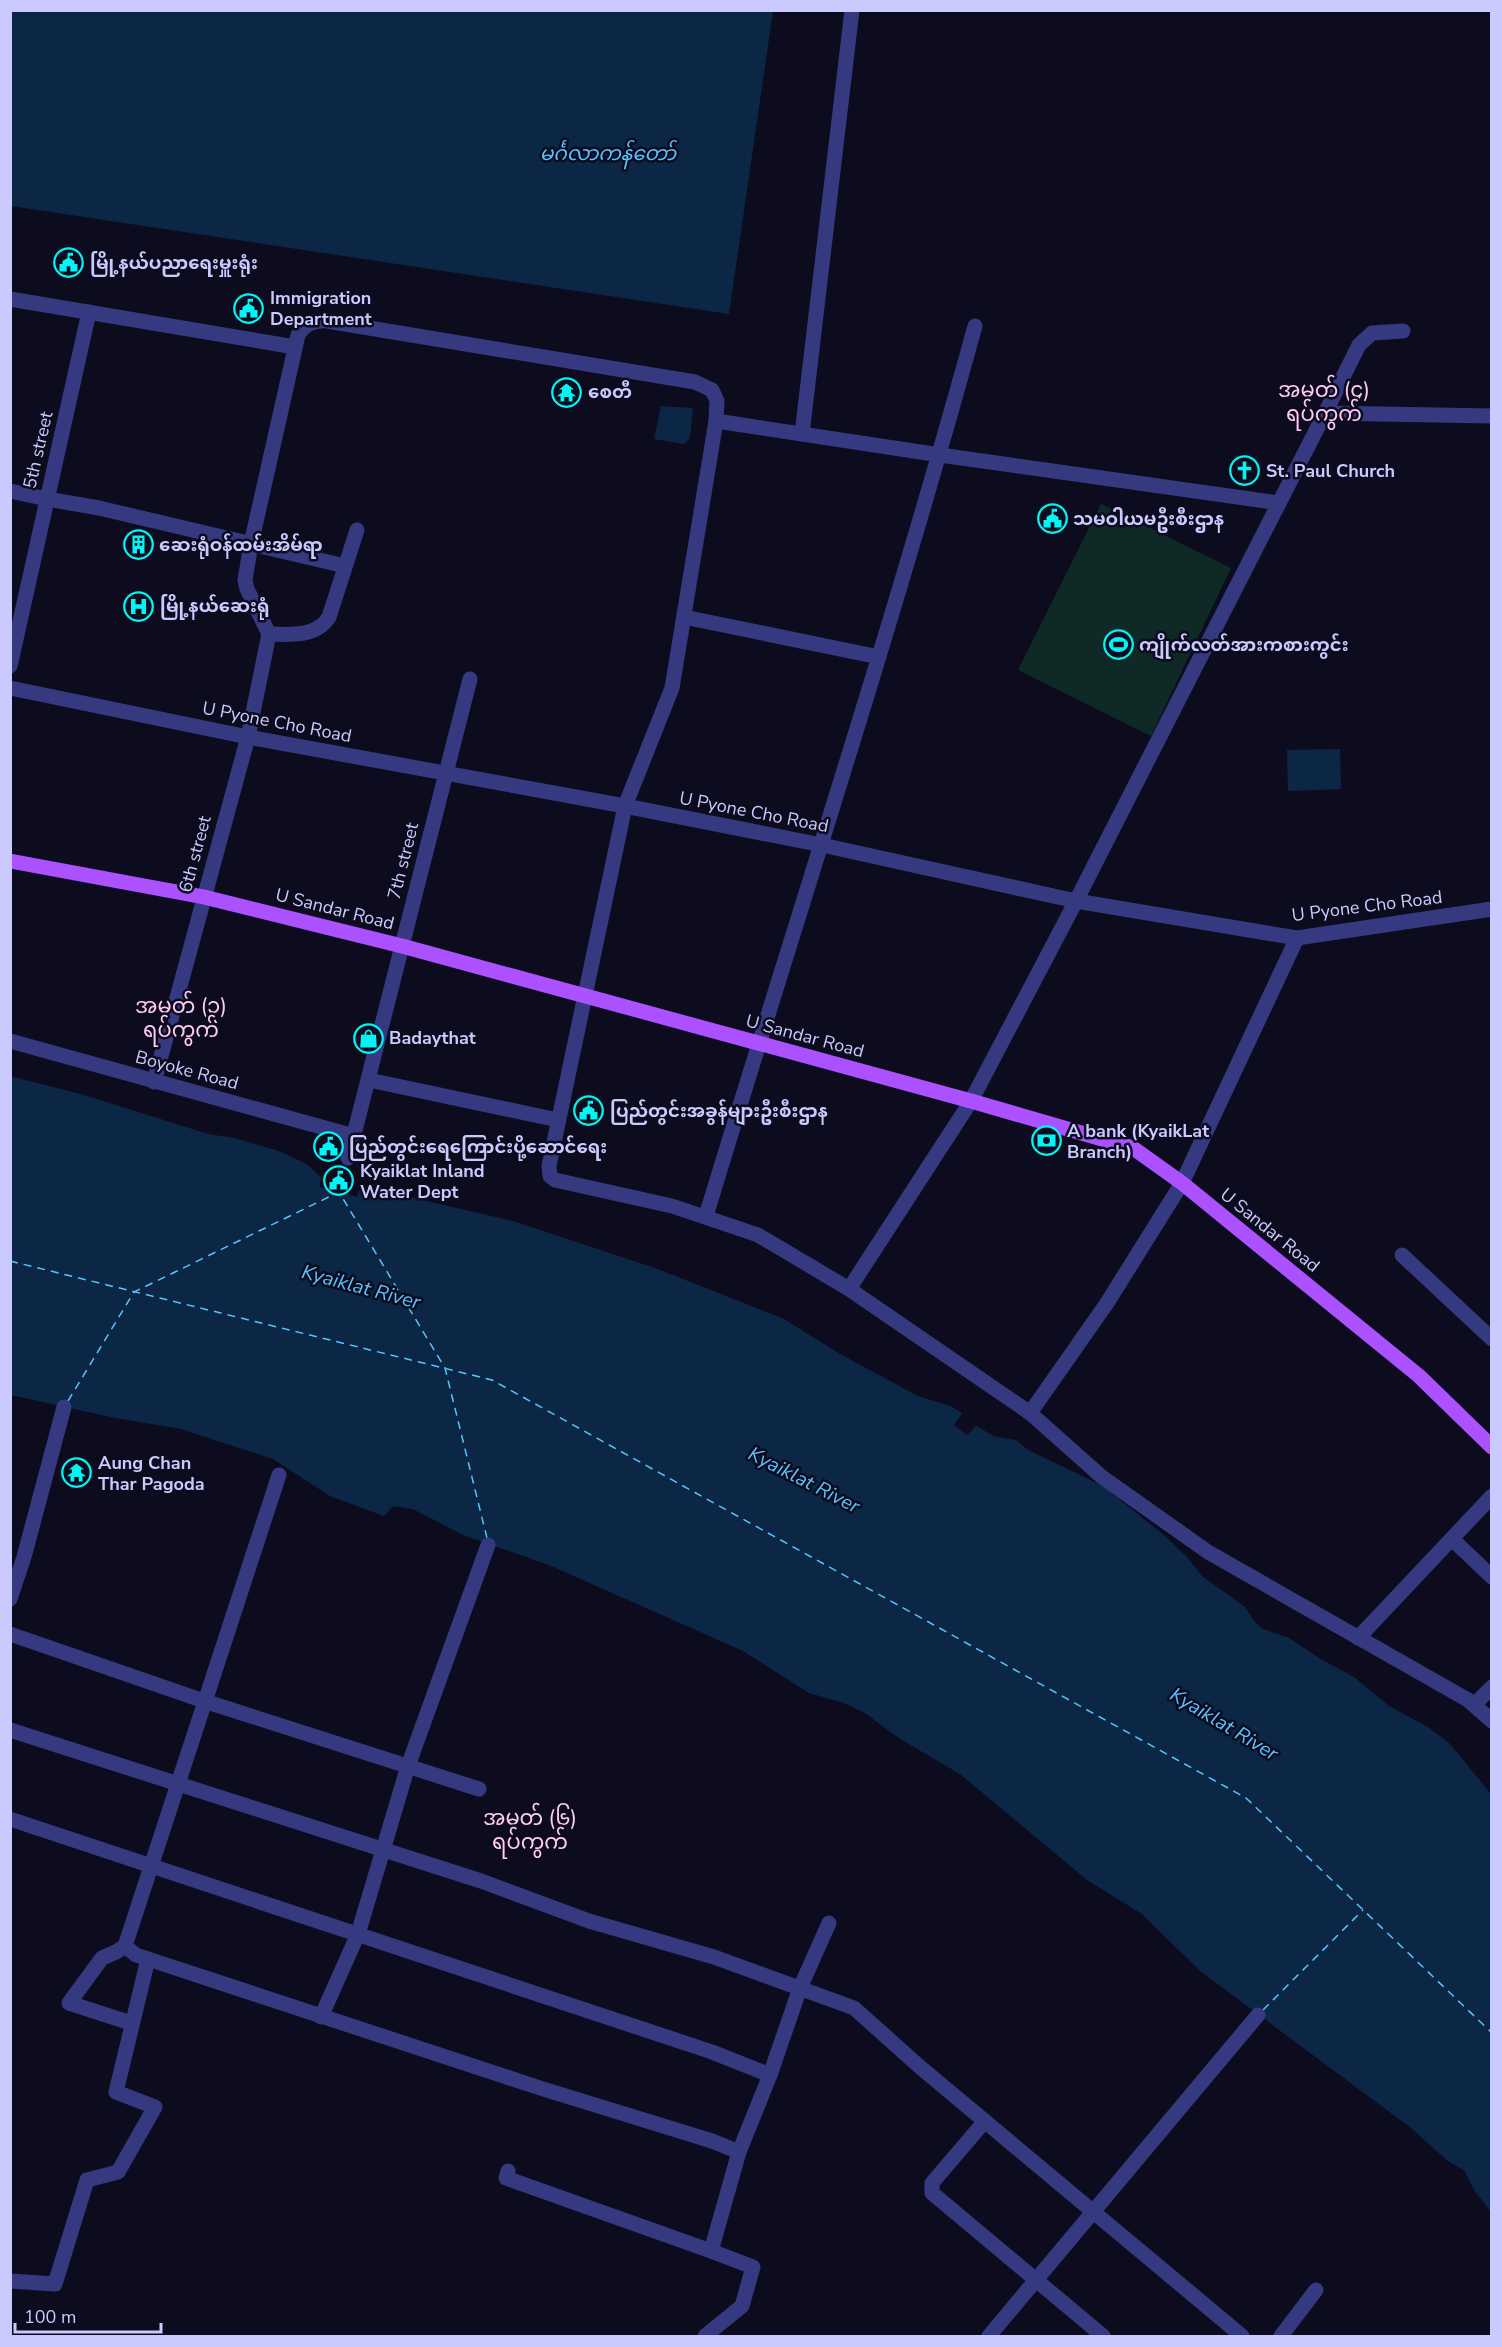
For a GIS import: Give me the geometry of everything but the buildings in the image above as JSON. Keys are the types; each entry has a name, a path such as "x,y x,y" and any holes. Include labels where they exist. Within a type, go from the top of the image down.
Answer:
{"main road":[{"name":"U Sandar Road","path":"10,861 204,897 402,946 971,1101 1133,1148 1182,1183 1419,1376 1491,1447"}],"street":[{"path":"802,434 852,10"},
{"path":"10,299 295,347"},
{"name":"5th street","path":"10,666 89,312"},
{"path":"357,530 330,617 324,625 312,632 269,634 246,585 251,544 298,335 304,326 316,321 696,382 707,386 715,395 716,421 672,688 625,806 548,1170 552,1178 672,1206 758,1235 849,1289 1030,1413 1102,1477 1208,1552 1474,1705 1491,1721"},
{"path":"706,1216 879,657 940,455 975,326"},
{"path":"849,1289 971,1101 1076,901 1359,345 1372,333 1403,331"},
{"path":"1325,413 1491,416"},
{"path":"716,421 1279,503"},
{"path":"10,490 47,500 99,508 345,567"},
{"path":"684,617 879,657"},
{"name":"6th street","path":"154,1082 248,737 269,634"},
{"name":"7th street","path":"348,1158 470,679"},
{"name":"U Pyone Cho Road","path":"10,688 248,737 625,806 822,845 1076,901 1297,938 1491,909"},
{"path":"1030,1413 1107,1303 1182,1183 1297,938"},
{"name":"Boyoke Road","path":"10,1041 354,1136"},
{"path":"369,1080 558,1120"},
{"path":"1402,1256 1491,1339"},
{"path":"10,1599 24,1557 64,1407"},
{"path":"131,2023 69,2003 102,1958 125,1946 279,1475"},
{"path":"1358,1638 1491,1496"},
{"path":"1452,1539 1491,1577"},
{"path":"321,2017 358,1934 408,1766 488,1545"},
{"path":"10,1634 204,1701 479,1789"},
{"path":"1474,1705 1491,1687"},
{"path":"10,1730 384,1849 481,1881 589,1921 714,1957 854,2008 1242,2337"},
{"path":"10,1819 712,2052 770,2075"},
{"path":"711,2251 739,2152 770,2075 800,1988 829,1923"},
{"path":"125,1946 136,1955 321,2017 712,2141 739,2152"},
{"path":"10,2281 55,2284 87,2180 118,2172 155,2107 116,2092 148,1959"},
{"path":"989,2337 1258,2015"},
{"path":"986,2121 932,2184 932,2193 1103,2337"},
{"path":"507,2171 506,2178 753,2267 742,2306 705,2337"},
{"path":"1281,2337 1316,2289"}],"green space":[{"path":"1101,504 1231,568 1151,736 1018,670"}],"water":[{"name":"မင်္ဂလာကန်တော်","path":"10,11 773,11 729,314 11,206"},
{"path":"661,406 693,408 690,438 684,444 654,439"},
{"path":"1340,749 1341,789 1288,791 1287,750"},
{"name":"Kyaiklat River","path":"10,1076 84,1095 208,1134 234,1138 276,1150 305,1163 321,1177 320,1187 357,1197 360,1189 387,1192 513,1221 655,1268 784,1319 840,1354 918,1396 950,1406 962,1413 954,1425 967,1435 976,1426 996,1437 1016,1440 1028,1450 1103,1486 1165,1536 1188,1558 1202,1576 1245,1607 1254,1621 1263,1629 1289,1638 1354,1677 1389,1706 1428,1727 1449,1743 1491,1794 1491,2212 1474,2190 1464,2170 1449,2162 1411,2128 1200,1971 1142,1914 1087,1880 960,1774 900,1739 865,1713 844,1703 809,1693 743,1651 549,1565 463,1535 413,1509 393,1506 384,1516 330,1496 273,1459 181,1429 115,1418 11,1395"}],"ferry route":[{"path":"68,1401 134,1292 339,1192 445,1368 487,1538"},
{"path":"10,1261 492,1380 1246,1798 1492,2033"},
{"path":"1263,2010 1363,1910"}],"place":[{"name":"မြို့နယ်ပညာရေးမှူးရုံး","path":"69,263"},
{"name":"Immigration Department","path":"249,308"},
{"name":"စေတီ","path":"567,392"},
{"name":"St. Paul Church","path":"1245,471"},
{"name":"သမဝါယမဦးစီးဌာန","path":"1052,519"},
{"name":"ဆေးရုံဝန်ထမ်းအိမ်ရာ","path":"138,545"},
{"name":"မြို့နယ်ဆေးရုံ","path":"139,606"},
{"name":"ကျိုက်လတ်အားကစားကွင်း","path":"1118,645"},
{"name":"Badaythat","path":"368,1038"},
{"name":"ပြည်တွင်းအခွန်များဦးစီးဌာန","path":"589,1111"},
{"name":"A bank (KyaikLat Branch)","path":"1046,1141"},
{"name":"ပြည်တွင်းရေကြောင်းပို့ဆောင်ရေး","path":"328,1147"},
{"name":"Kyaiklat Inland Water Dept","path":"339,1181"},
{"name":"Aung Chan Thar Pagoda","path":"77,1473"}],"district":[{"name":"အမှတ် (၄) ရပ်ကွက်","path":"1324,402"},
{"name":"အမှတ် (၃) ရပ်ကွက်","path":"181,1018"},
{"name":"အမှတ် (၆) ရပ်ကွက်","path":"530,1830"}]}
